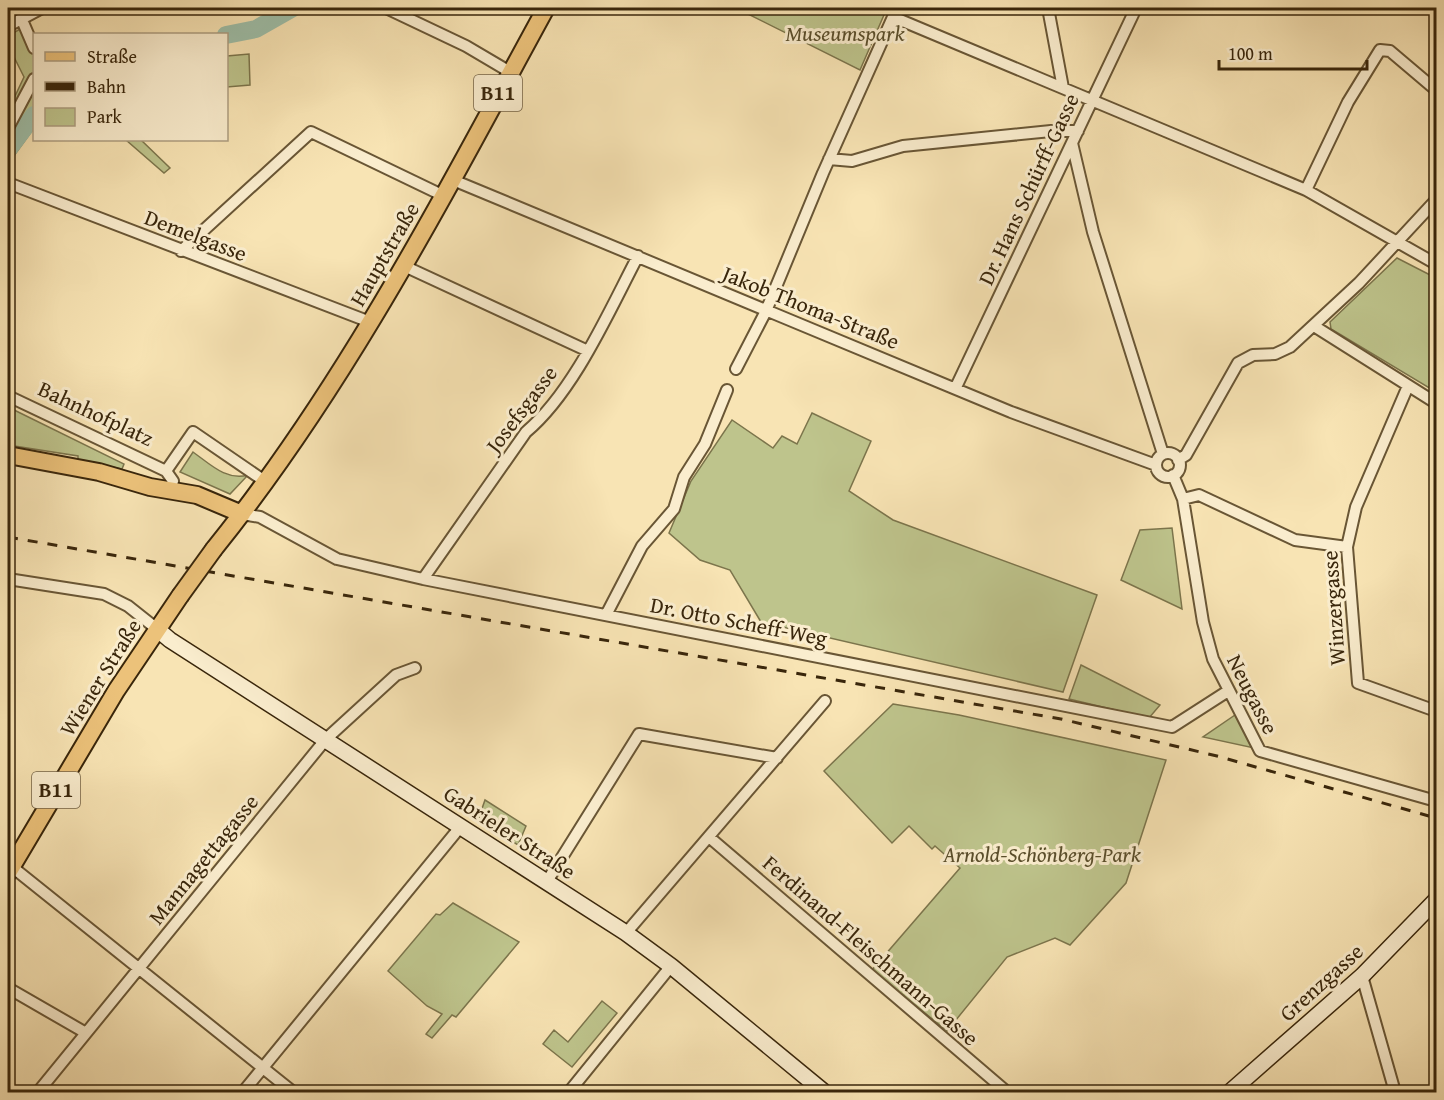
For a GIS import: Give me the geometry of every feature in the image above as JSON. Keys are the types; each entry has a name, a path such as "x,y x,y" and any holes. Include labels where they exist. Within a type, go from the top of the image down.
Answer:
{"main road":[{"name":"Hauptstraße","path":"242,514 266,482 370,322 453,180 546,8"},
{"name":"Bahnhofplatz","path":"8,455 99,472 150,487 197,495 242,514"},
{"name":"Wiener Straße","path":"9,870 101,714 180,596 242,514"}],"street":[{"path":"8,26 42,8"},
{"path":"387,8 466,46 510,72"},
{"path":"1048,8 1063,88"},
{"name":"Dr. Hans Schürff-Gasse","path":"956,387 1136,8"},
{"path":"736,369 766,310 829,159 895,12 1063,88 1306,190 1437,264"},
{"path":"22,20 33,46"},
{"path":"1306,190 1348,102 1380,50 1390,51 1437,90"},
{"path":"8,128 33,81"},
{"path":"829,159 852,160 903,146 1051,131 1077,131"},
{"path":"182,250 311,132 444,196"},
{"path":"1072,143 1093,232 1163,454 1156,465 1163,476 1173,475 1178,470 1178,460 1173,454 1163,454"},
{"name":"Jakob Thoma-Straße","path":"453,180 956,387 1011,412 1156,465"},
{"name":"Demelgasse","path":"8,183 370,322"},
{"path":"1178,460 1186,455 1238,363 1253,355 1275,354 1290,347 1314,326 1437,200"},
{"name":"Josefsgasse","path":"423,579 526,432 541,419 588,351 638,256"},
{"path":"402,265 588,351"},
{"path":"1314,326 1437,403"},
{"name":"Winzergasse","path":"1408,386 1356,507 1347,547 1358,683 1437,711"},
{"path":"606,615 642,546 674,509 684,477 705,444 727,390"},
{"name":"Bahnhofplatz","path":"8,396 166,471 173,481 171,489"},
{"name":"Bahnhofplatz","path":"166,471 193,432 266,482"},
{"name":"Neugasse","path":"1173,475 1183,499 1203,622 1213,659 1260,751 1437,801"},
{"path":"1183,499 1199,495 1295,540 1347,547"},
{"name":"Dr. Otto Scheff-Weg","path":"242,514 260,517 337,559 423,579 1172,727 1228,691"},
{"path":"8,579 104,594 128,606 157,629"},
{"name":"Gabrieler Straße","path":"157,629 170,640 626,933 671,966 824,1092"},
{"name":"Mannagettagasse","path":"39,1092 326,739 396,675 415,668"},
{"path":"626,933 823,703"},
{"path":"546,883 639,734 777,758"},
{"path":"243,1092 461,826"},
{"name":"Ferdinand-Fleischmann-Gasse","path":"709,837 1007,1092"},
{"path":"9,870 140,968 293,1092"},
{"name":"Grenzgasse","path":"1230,1092 1362,976 1437,900"},
{"path":"569,1092 671,966"},
{"path":"1362,976 1395,1092"},
{"path":"8,988 86,1034"}],"green space":[{"name":"Museumspark","path":"736,8 887,8 860,70"},
{"path":"27,25 33,35 33,129 8,164 8,111 24,77 8,45 8,36"},
{"path":"249,54 250,85 228,87 228,56"},
{"path":"127,141 142,141 170,168 164,173"},
{"path":"1397,258 1436,278 1436,392 1331,329 1330,322"},
{"path":"8,407 124,464 122,469 78,460 78,456 8,445"},
{"path":"812,413 871,441 849,491 893,520 1097,595 1063,692 761,622 730,570 700,560 669,533 691,481 732,420 773,448 782,436 797,444"},
{"path":"193,452 225,474 248,475 230,494 180,472"},
{"path":"1172,528 1182,609 1121,580 1140,530"},
{"path":"1081,665 1160,705 1149,718 1069,699"},
{"name":"Arnold-Schönberg-Park","path":"893,704 959,715 1166,760 1126,883 1070,945 1055,938 1007,957 947,1031 872,970 960,868 935,846 932,849 909,826 892,843 824,771"},
{"path":"1235,715 1254,748 1203,737"},
{"path":"485,800 526,826 518,845 478,820"},
{"path":"453,903 519,942 456,1017 452,1015 432,1038 426,1034 442,1014 427,1006 388,971 436,914 440,915"},
{"path":"602,1001 617,1013 572,1067 543,1044 554,1030 568,1042"}],"waterway":[{"path":"228,35 256,29 293,8"},
{"path":"8,150 33,116"}],"railway":[{"path":"8,537 1061,719 1217,756 1436,818"}]}
